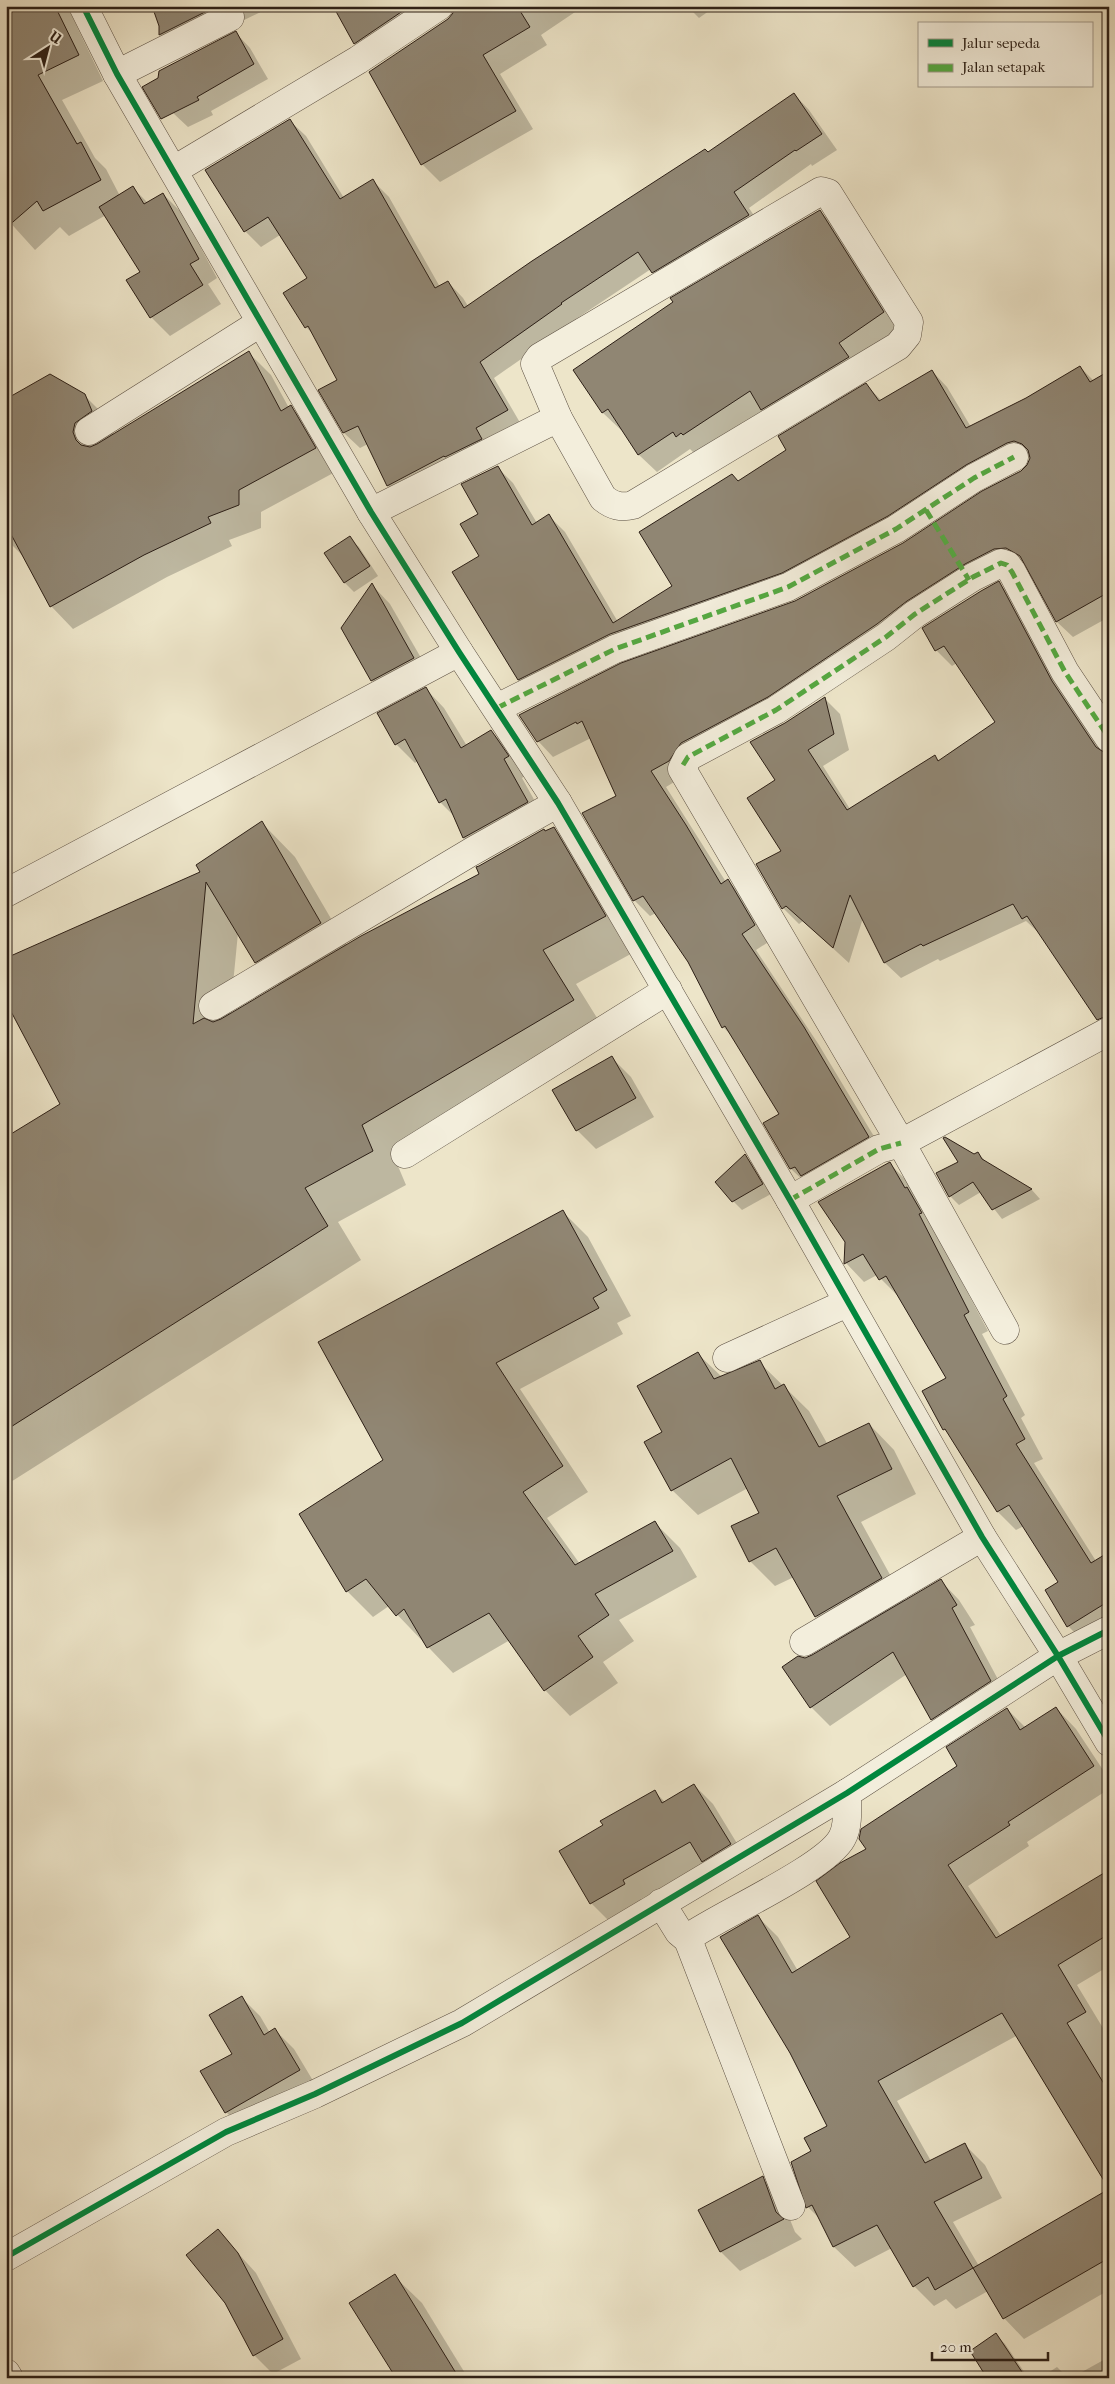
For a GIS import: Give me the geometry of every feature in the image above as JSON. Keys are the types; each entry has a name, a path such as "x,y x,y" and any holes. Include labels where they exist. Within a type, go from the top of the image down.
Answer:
{"street":[{"path":"82,6 117,74 371,512 459,652 558,803 790,1200 982,1537 1058,1656 1109,1742"},
{"path":"174,170 358,60 439,6"},
{"path":"117,74 230,17"},
{"path":"821,191 828,193 909,322 907,335 898,346 633,505 617,506 603,498 553,421 535,364 540,357 821,191"},
{"path":"89,432 260,323"},
{"path":"371,512 553,421"},
{"path":"497,708 615,649 788,587 896,529 974,478 1014,457"},
{"path":"1005,1330 890,1146 683,774 683,765 688,758 776,710 886,637 915,614 973,577 1001,563 1007,565 1012,572 1065,672 1109,738"},
{"path":"6,893 459,652"},
{"path":"213,1006 471,852 558,803"},
{"path":"404,1154 668,990"},
{"path":"790,1200 1109,1031"},
{"path":"727,1358 847,1303"},
{"path":"804,1642 982,1537"},
{"path":"6,2258 226,2132 315,2094 462,2023 580,1954 674,1921 740,1882 847,1798 1058,1656 1109,1630"},
{"path":"674,1921 740,1882 811,1865 839,1842 845,1831 847,1798"},
{"path":"674,1921 791,2206"},
{"path":"6,2373 9,2378"}],"building":[{"path":"6,6 55,6 79,55 38,75 77,144 81,142 101,180 43,211 37,201 6,228"},
{"path":"152,6 217,6 159,35 159,26"},
{"path":"333,6 410,6 354,44"},
{"path":"454,6 517,6 530,27 483,55 516,111 421,165 369,72 448,19 453,13"},
{"path":"236,31 254,64 197,97 199,100 161,119 142,87 158,78 159,71"},
{"path":"794,93 822,134 734,192 749,215 652,273 638,252 561,303 480,362 508,410 476,428 482,439 444,456 387,486 358,426 343,433 318,390 337,380 308,326 305,328 283,293 307,278 268,217 244,232 205,170 290,119 340,199 373,179 435,288 448,281 464,308 532,261 705,149 708,152"},
{"path":"133,186 144,204 163,193 199,259 190,264 203,285 150,318 126,280 140,272 99,207"},
{"path":"820,210 884,312 839,343 849,357 761,410 750,391 683,435 681,433 676,437 673,432 638,455 608,409 602,413 573,370 673,302 670,298"},
{"path":"249,351 281,411 291,405 316,448 239,490 239,505 208,517 211,523 144,555 50,607 6,525 6,399 50,374 85,394 92,411 75,423 73,432 76,440 81,445 90,447"},
{"path":"1080,366 1090,382 1109,371 1109,592 1056,622 1020,556 1006,548 994,549 965,564 907,601 877,624 768,697 681,743 669,761 651,771 721,884 728,879 755,925 742,934 804,1027 869,1137 801,1176 795,1167 790,1169 763,1123 779,1114 725,1026 722,1028 688,962 643,896 633,901 582,813 616,796 582,721 577,724 576,722 537,742 519,715 621,663 795,601 903,543 982,491 1021,471 1027,465 1030,458 1028,450 1022,444 1014,441 1007,443 966,465 888,516 782,573 610,634 518,680 452,572 479,556 460,524 478,514 461,484 498,466 532,525 549,514 613,623 672,586 639,532 732,474 738,481 786,450 778,436 866,383 879,401 932,370 966,428 1026,398"},
{"path":"350,536 370,566 344,583 324,553"},
{"path":"999,581 1052,681 1096,747 1105,753 1109,759 1109,1015 1097,1020 1027,916 1022,919 1013,904 923,946 921,944 884,963 850,895 833,948 786,906 782,909 756,864 781,851 747,798 775,780 750,742 785,723 825,697 834,734 808,750 847,810 935,755 938,761 995,722 944,646 935,651 922,628"},
{"path":"372,583 414,658 371,681 341,628"},
{"path":"426,687 461,748 491,730 509,756 504,759 528,802 463,838 446,799 439,803 405,739 395,745 377,713"},
{"path":"262,821 321,923 255,963 206,882 193,1024 204,1018 213,1022 221,1019 361,936 479,874 476,867 544,829 545,831 554,827 606,916 543,950 574,1000 362,1125 373,1151 305,1188 328,1226 6,1430 6,1137 60,1104 6,1002 6,958 200,872 196,865"},
{"path":"612,1056 636,1098 576,1131 552,1090"},
{"path":"945,1137 974,1154 978,1152 982,1159 1032,1189 992,1210 973,1182 949,1197 936,1173 958,1162 943,1138"},
{"path":"745,1154 763,1184 732,1202 715,1182"},
{"path":"890,1162 922,1213 919,1214 969,1312 964,1315 1007,1396 1003,1399 1025,1439 1016,1444 1091,1563 1109,1552 1109,1601 1067,1627 1045,1590 1058,1582 1009,1505 997,1512 945,1429 943,1430 922,1391 946,1378 886,1276 879,1280 863,1254 844,1264 845,1242 818,1202"},
{"path":"563,1210 607,1290 593,1298 599,1308 496,1363 563,1466 523,1492 575,1565 655,1521 673,1551 595,1594 609,1615 578,1636 593,1657 544,1691 489,1613 427,1648 404,1609 396,1616 366,1579 346,1592 299,1514 383,1460 318,1342"},
{"path":"698,1352 714,1379 760,1360 775,1389 784,1384 819,1447 869,1423 892,1469 837,1496 882,1578 815,1617 776,1548 749,1562 731,1526 759,1513 731,1458 671,1491 644,1442 662,1432 637,1386"},
{"path":"941,1579 957,1605 952,1608 991,1681 931,1720 893,1652 810,1708 782,1667 798,1656 805,1658 812,1655"},
{"path":"1056,1707 1094,1766 1008,1822 1010,1825 948,1865 996,1938 1109,1870 1109,1934 1058,1965 1086,2012 1067,2023 1109,2092 1109,2189 1002,2013 878,2081 925,2163 965,2143 982,2178 934,2202 973,2268 935,2290 928,2277 913,2287 877,2225 833,2247 812,2205 806,2208 791,2162 811,2151 804,2138 827,2126 790,2053 720,1937 758,1915 792,1973 850,1937 816,1881 840,1863 866,1849 859,1839 861,1829 957,1766 946,1747 1007,1708 1020,1730"},
{"path":"694,1784 731,1844 702,1862 690,1842 623,1880 625,1884 590,1904 559,1851 603,1825 600,1821 655,1790 662,1803"},
{"path":"242,1996 264,2035 275,2028 300,2070 225,2113 200,2071 232,2054 209,2015"},
{"path":"763,2176 776,2212 784,2219 720,2252 698,2210"},
{"path":"1109,2189 1109,2258 1003,2319 973,2268"},
{"path":"218,2229 238,2253 283,2339 253,2356 225,2303 186,2255"},
{"path":"395,2274 459,2378 396,2378 349,2303"},
{"path":"996,2333 1026,2378 987,2378 970,2351"}],"marked path":[{"path":"497,708 615,649 788,587 896,529 974,478 1014,457"},
{"path":"926,510 969,580"},
{"path":"683,765 688,757 776,710 886,637 915,614 973,577 1001,563 1007,565 1012,572 1065,672 1109,738"},
{"path":"790,1200 879,1149 901,1143"}],"cycle path":[{"path":"83,6 117,74 371,512 459,652 558,803 790,1200 982,1537 1058,1656 1109,1742"},
{"path":"6,2257 226,2132 315,2094 462,2023 847,1793 1058,1656 1109,1630"}]}
